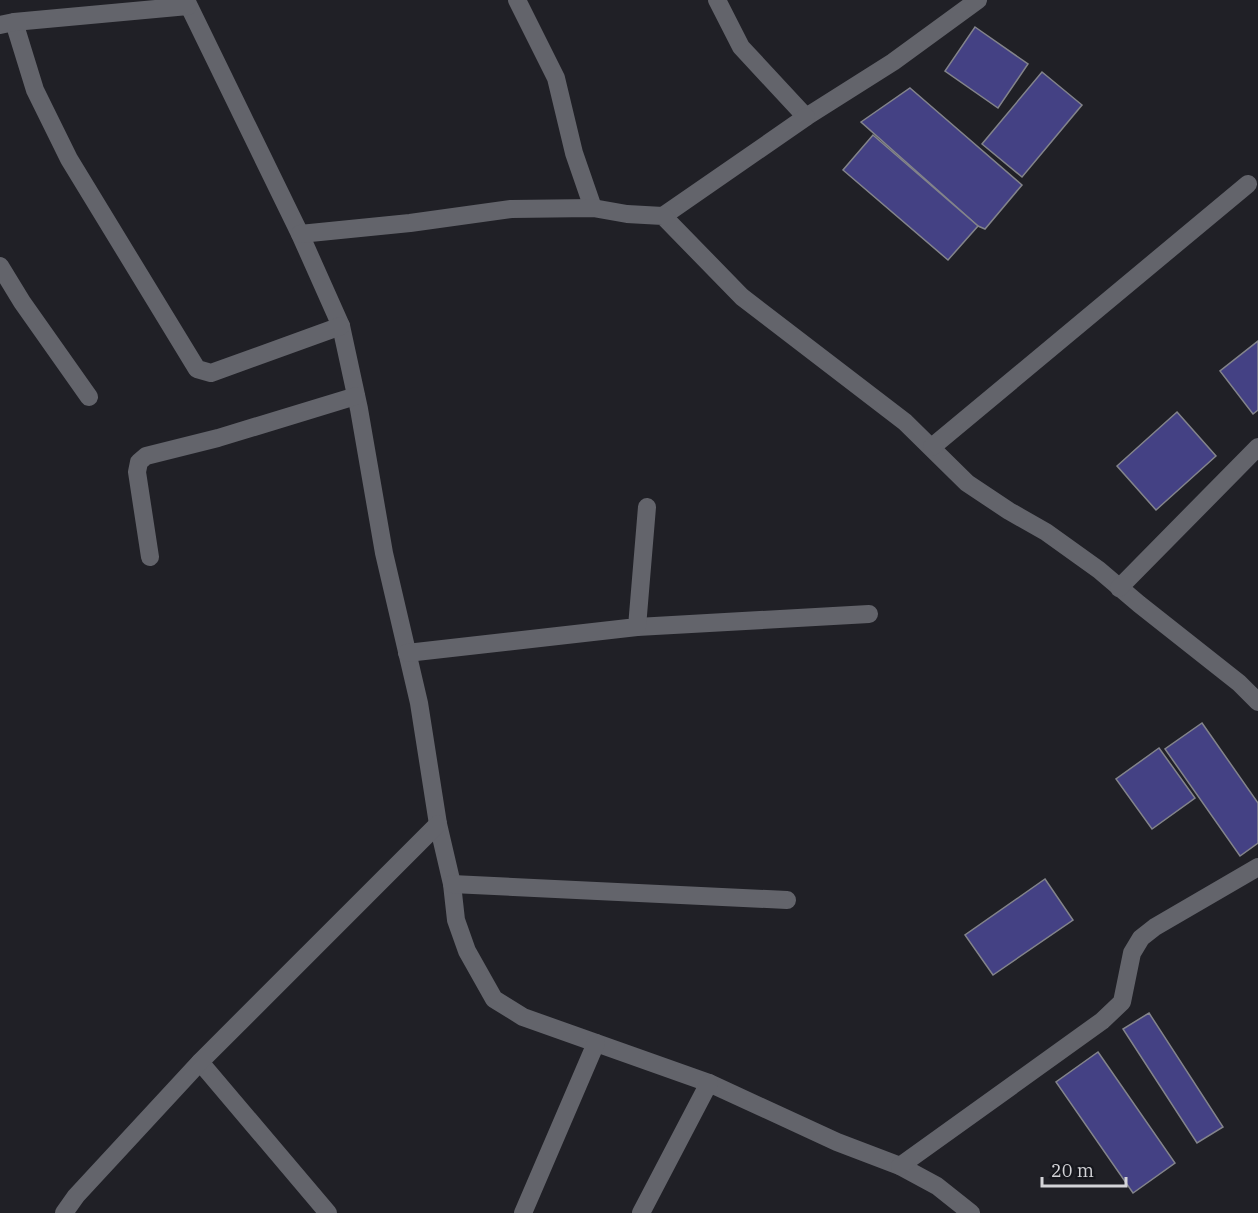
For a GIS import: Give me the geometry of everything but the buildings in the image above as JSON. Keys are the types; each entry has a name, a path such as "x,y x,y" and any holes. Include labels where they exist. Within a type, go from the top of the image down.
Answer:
{"street":[{"path":"517,0 556,78 574,153 593,208"},
{"path":"717,0 741,47 806,117"},
{"path":"300,234 410,223 511,208 593,208 627,214 663,216 806,117 893,62 978,0"},
{"path":"341,326 211,373 197,369 69,159 35,90 7,23 187,3 300,234 341,326 384,553 419,703 438,824 452,884 456,920 467,951 494,999 523,1017 709,1083 837,1142 900,1166 937,1186 971,1213"},
{"path":"932,447 1248,184"},
{"path":"663,216 742,297 905,422 967,483 1046,532 1099,570 1239,683 1258,702"},
{"path":"0,267 89,397"},
{"path":"150,557 137,472 139,462 146,456 218,438 356,396"},
{"path":"1119,588 1258,447"},
{"path":"637,627 647,507"},
{"path":"407,653 637,627 869,614"},
{"path":"64,1213 76,1196 200,1062 438,824"},
{"path":"900,1166 1102,1021 1122,1002 1132,953 1141,938 1155,927 1258,867"},
{"path":"452,884 787,900"},
{"path":"523,1213 596,1043"},
{"path":"200,1062 328,1213"},
{"path":"641,1213 709,1083"}]}
